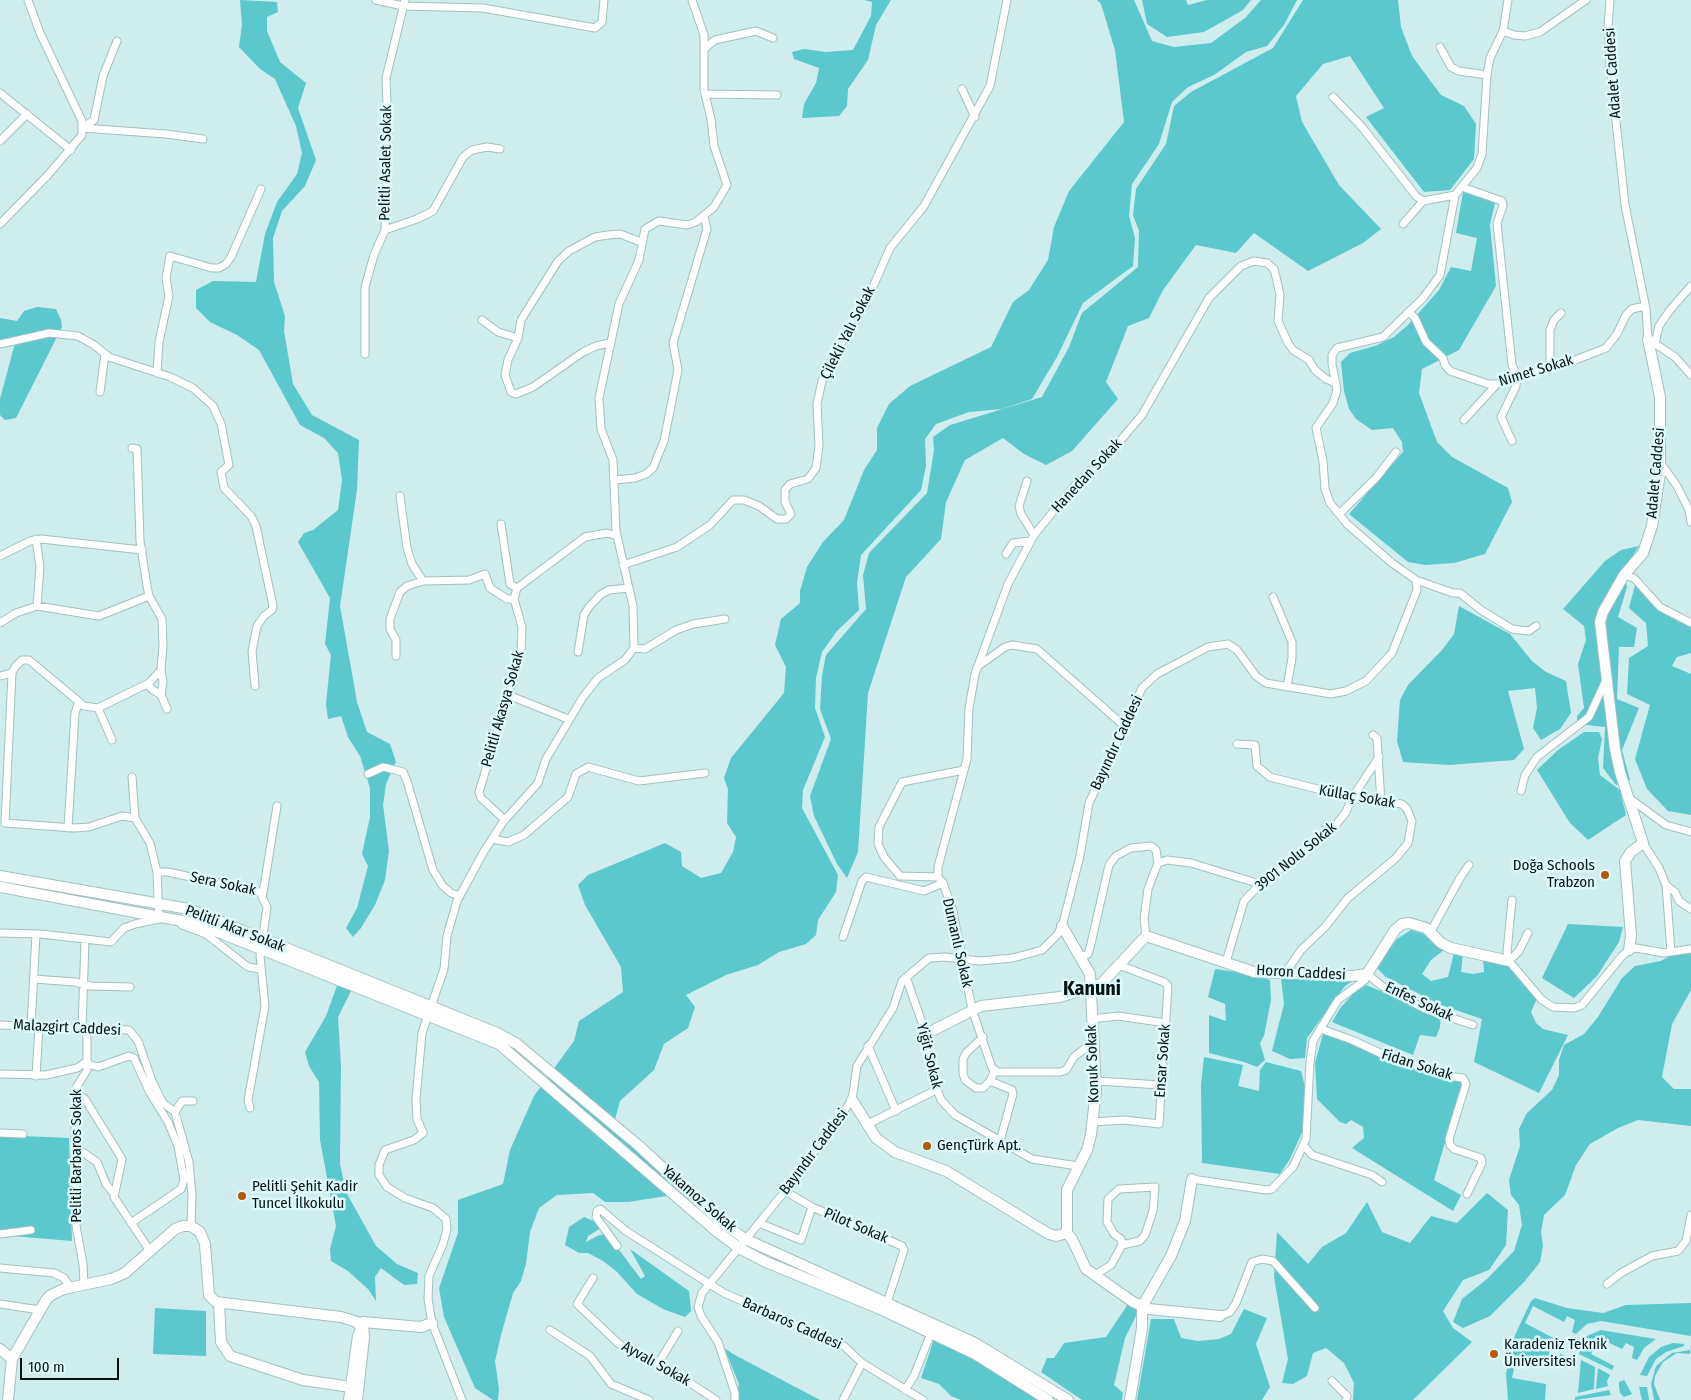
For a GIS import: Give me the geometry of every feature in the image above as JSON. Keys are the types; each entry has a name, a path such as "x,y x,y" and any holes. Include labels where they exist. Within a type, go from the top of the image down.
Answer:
{"street":[{"path":"0,224 71,150 82,134 82,121 40,33 28,0"},
{"path":"376,0 483,8 595,28 602,22 604,0"},
{"path":"462,1400 432,1323 428,1299 429,1276 443,1244 447,1229 446,1219 433,1208 405,1198 387,1187 379,1175 379,1165 385,1150 414,1140 423,1133 417,1119 416,1099 422,1033 444,969 447,936 452,913 460,896 492,839 505,820 538,783 546,759 568,719 598,678 631,655 634,648 635,627 617,536 613,460 601,429 599,398 619,304 639,260 645,229 659,221 687,225 704,217 714,208 727,185 714,146 712,119 705,94 703,74 705,48 701,22 692,0"},
{"name":"Çilekli Yalı Sokak","path":"623,565 677,547 710,525 733,500 744,500 759,506 777,519 786,519 791,514 785,502 785,490 790,484 808,478 816,468 819,446 817,404 822,381 840,346 865,305 890,248 924,206 975,117 990,86 1007,0"},
{"path":"1508,0 1503,31 1490,58 1486,75 1484,149 1477,168 1455,195 1440,275 1423,298 1383,337 1337,348 1332,354 1337,390 1333,403 1316,428 1323,461 1325,488 1330,503 1347,524 1392,563 1416,580 1453,593 1460,593 1481,610 1512,629 1529,631 1536,626"},
{"path":"1503,31 1514,36 1525,36 1540,32 1586,0"},
{"name":"Adalet Caddesi","path":"1610,0 1608,27 1610,66 1625,205 1652,342 1660,397 1660,461 1649,539 1643,553 1624,575 1603,612 1600,622 1615,749 1643,844"},
{"name":"Pelitli Asalet Sokak","path":"365,354 365,287 374,255 385,230 388,131 386,78 404,3"},
{"path":"705,48 714,40 756,31 773,38"},
{"path":"82,128 94,120 103,76 117,41"},
{"path":"1440,47 1451,67 1459,71 1486,75"},
{"path":"962,89 975,117"},
{"path":"0,93 71,150"},
{"path":"705,94 777,95"},
{"path":"1333,97 1362,127 1416,196 1422,201"},
{"path":"0,141 27,114"},
{"path":"82,128 166,134 203,139"},
{"path":"385,230 417,220 433,211 444,195 455,166 467,153 487,146 500,149"},
{"path":"1462,187 1502,201 1503,206 1497,223 1512,365 1517,376 1516,386 1501,416 1512,441"},
{"path":"157,373 159,342 169,296 166,278 170,256 212,268 219,268 226,264 231,257 261,189"},
{"path":"1403,224 1422,201 1455,195"},
{"path":"615,480 635,478 646,474 653,468 664,441 678,370 673,343 707,229 704,217"},
{"path":"610,343 596,346 583,352 533,387 516,394 511,392 505,375 508,360 518,338 522,320 558,261 569,252 595,237 620,234 641,242"},
{"name":"Hanedan Sokak","path":"940,880 938,867 964,770 969,744 969,708 976,668 1005,591 1032,538 1075,485 1104,460 1142,415 1209,298 1246,264 1262,261 1274,269 1280,294 1278,321 1288,343 1293,350 1309,360 1321,375 1336,383"},
{"path":"1691,286 1670,310 1659,326 1652,342 1675,357 1691,375"},
{"name":"Nimet Sokak","path":"1409,312 1415,318 1426,342 1444,358 1445,366 1450,371 1488,384 1497,384 1517,376 1560,366 1606,348 1617,334 1626,315 1632,309 1645,306"},
{"path":"1550,367 1550,330 1554,320 1561,313"},
{"path":"482,320 498,332 518,338"},
{"path":"0,344 42,334 58,333 78,336 105,354 193,388 212,406 221,424 229,465 221,472 224,488 251,516 256,526 274,606 257,626 252,651 255,686"},
{"path":"100,392 105,354"},
{"path":"1464,420 1497,384"},
{"path":"132,448 138,449 142,550 149,596 162,619 161,670 163,682 161,695"},
{"path":"1339,514 1376,478 1396,452"},
{"path":"1660,461 1678,486 1689,510 1691,522"},
{"path":"1006,554 1013,544 1032,538 1019,506 1028,481"},
{"path":"400,496 407,548 412,564 423,581"},
{"path":"501,524 510,584 517,588 585,537 608,533 617,536"},
{"path":"0,556 36,539 142,550"},
{"path":"36,539 40,567 37,606"},
{"path":"396,656 396,640 390,630 393,608 400,592 407,586 423,581 469,580 485,574 490,588 507,599 514,600"},
{"path":"1624,575 1634,578 1660,606 1691,624"},
{"name":"Bayındır Caddesi","path":"735,1400 716,1338 701,1316 698,1307 702,1293 785,1191 852,1100 857,1066 893,1008 899,989 906,977 929,958 980,961 1032,955 1051,944 1062,926 1080,856 1086,811 1123,725 1147,682 1156,674 1208,647 1228,644 1237,650 1262,680 1287,687 1332,694 1346,691 1366,681 1396,647 1417,590 1416,580"},
{"name":"Pelitli Akasya Sokak","path":"505,820 481,798 479,792 521,653 520,618 514,600 517,588"},
{"path":"578,652 584,615 588,607 600,595 609,590 628,588"},
{"path":"0,623 16,613 37,606 99,616 149,596"},
{"path":"1273,597 1292,642 1292,658 1287,687"},
{"path":"634,648 645,649 676,630 694,624 725,619"},
{"path":"976,668 1004,647 1012,645 1038,649 1123,725"},
{"path":"135,818 122,816 89,827 68,828 2,823 12,672 19,662 28,660 84,706 98,708 147,684 161,670"},
{"path":"0,676 12,672"},
{"path":"1521,791 1525,775 1537,757 1588,717 1607,677"},
{"path":"147,684 161,695 167,710"},
{"path":"508,695 568,719"},
{"path":"68,828 74,722 79,702"},
{"path":"98,708 112,740"},
{"path":"1373,735 1377,738 1381,803"},
{"name":"Küllaç Sokak","path":"1237,744 1255,745 1257,766 1270,777 1352,798 1381,803 1402,804 1407,809 1412,821 1408,843 1396,858 1348,898 1325,927 1301,950 1286,972"},
{"name":"3901 Nolu Sokak","path":"1226,962 1244,901 1260,884 1332,830 1346,812 1352,798 1379,757"},
{"path":"368,774 383,767 403,772 433,870 442,885 451,893 460,896"},
{"path":"492,839 508,842 524,835 568,797 576,774 588,767 639,781 706,774"},
{"path":"940,880 900,876 884,857 878,844 878,827 902,782 964,770"},
{"path":"132,777 135,818 150,843 157,872 159,917"},
{"path":"1629,798 1666,825 1691,832"},
{"name":"Sera Sokak","path":"157,872 168,872 263,893 277,806"},
{"path":"1630,950 1631,936 1625,861 1631,852 1643,844 1659,868 1666,885 1671,952"},
{"path":"926,1034 972,1009 1060,997 1101,984 1146,936 1144,919 1148,889 1158,863 1156,850 1151,846 1131,848 1116,856 1109,865 1090,948 1088,954 1081,957"},
{"path":"1158,863 1167,860 1191,863 1260,884"},
{"path":"1430,933 1460,878 1469,866"},
{"name":"Pelitli Akar Sokak","path":"0,876 189,909 261,944"},
{"path":"842,937 862,881 866,877 924,891 940,880"},
{"name":"Dumanlı Sokak","path":"940,880 953,911 972,1009 983,1036 992,1068 995,1070"},
{"path":"1666,885 1675,892 1679,901 1691,909"},
{"name":"Pelitli Akar Sokak","path":"0,887 198,924 261,944 429,1011"},
{"path":"250,1108 248,1100 265,1006 260,969 261,944 267,907 262,897 263,893"},
{"path":"1512,900 1507,952 1509,961 1542,1000 1553,1007 1574,1008 1582,1005 1622,956 1630,950 1636,948 1664,953 1691,949"},
{"path":"0,933 36,934 110,942 124,928 159,917 206,934 248,967 260,969"},
{"name":"Horon Caddesi","path":"1146,936 1254,972 1275,974 1286,972 1333,976 1367,974 1395,930 1402,924 1417,924 1441,943 1451,948 1509,961"},
{"name":"Konuk Sokak","path":"1062,926 1088,967 1093,988 1091,1018 1096,1081 1094,1122 1087,1150 1067,1190 1068,1233"},
{"path":"1509,961 1519,951 1528,933"},
{"path":"36,934 34,980 36,1076"},
{"path":"85,940 84,1029 87,1063 98,1067 129,1056 134,1058 150,1093 168,1122 178,1146 184,1180 181,1189 131,1223"},
{"name":"Ensar Sokak","path":"1094,1122 1124,1120 1159,1124 1168,986 1164,982 1119,965"},
{"path":"1130,1400 1142,1328 1142,1307 1171,1256 1185,1221 1192,1179 1261,1190 1272,1189 1293,1167 1306,1140 1310,1062 1314,1041 1338,1000 1365,980 1367,974"},
{"name":"Enfes Sokak","path":"1367,974 1382,986 1426,1009 1473,1025"},
{"name":"Yiğit Sokak","path":"906,977 926,1034 931,1073 941,1100 956,1115 1032,1159 1078,1166"},
{"path":"34,980 130,987"},
{"name":"Yakamoz Sokak","path":"429,1011 502,1046 715,1230 931,1333 995,1366 1048,1400"},
{"path":"1091,1018 1118,1016 1166,1023"},
{"name":"Malazgirt Caddesi","path":"0,1025 122,1029 134,1034 152,1081 163,1103 175,1112"},
{"name":"Fidan Sokak","path":"1321,1028 1401,1063 1420,1065 1447,1076 1464,1078 1466,1084 1449,1139 1450,1145 1454,1149 1481,1158 1482,1163 1467,1194"},
{"path":"983,1036 966,1053 963,1059 965,1080 976,1088 983,1088 990,1081 995,1070 1016,1072 1060,1072 1066,1070 1074,1057 1093,1042"},
{"path":"868,1046 896,1111"},
{"name":"Pelitli Barbaros Sokak","path":"0,1074 36,1076 60,1073 87,1063 87,1070 77,1082 75,1092 76,1226 84,1264 84,1284"},
{"path":"990,1081 1012,1090 1013,1094 1000,1141"},
{"path":"1096,1081 1161,1085"},
{"path":"866,1125 936,1090"},
{"path":"75,1092 85,1099 122,1160 114,1194"},
{"path":"191,1226 192,1187 190,1162 175,1112 182,1100 193,1101"},
{"path":"852,1100 866,1125 876,1138 894,1152 946,1171 1049,1234 1056,1236 1068,1233 1083,1264 1095,1275 1142,1307 1220,1316 1230,1312 1236,1303 1252,1262 1262,1259 1273,1261 1315,1308"},
{"path":"0,1133 23,1134"},
{"path":"1304,1146 1312,1155 1372,1175 1382,1182"},
{"path":"75,1148 97,1162 106,1184 114,1194 116,1202 150,1251"},
{"path":"1095,1275 1111,1265 1122,1245 1121,1239 1114,1234 1107,1222 1108,1200 1119,1189 1155,1188 1153,1211 1145,1235 1140,1241 1122,1245"},
{"name":"Pilot Sokak","path":"785,1191 812,1207 902,1246 904,1250 887,1303"},
{"path":"759,1223 801,1240 812,1207"},
{"name":"Barbaros Caddesi","path":"617,1246 596,1217 597,1211 600,1209 626,1230 709,1283 745,1303 844,1346 862,1363 923,1400"},
{"path":"1607,1284 1621,1273 1652,1256 1678,1250 1686,1241 1691,1215"},
{"path":"8,1400 12,1359 40,1310 51,1295 70,1287 119,1276 178,1227 191,1226 200,1232 205,1244 210,1295 219,1303 341,1317 357,1322 362,1329"},
{"path":"0,1234 31,1230"},
{"name":"Yakamoz Sokak","path":"742,1244 887,1303 975,1343 1068,1400"},
{"path":"0,1268 54,1273 64,1278 70,1287"},
{"name":"Ayvalı Sokak","path":"594,1278 577,1304 620,1344 658,1364 716,1400"},
{"path":"219,1303 221,1342 230,1356 303,1380 355,1388"},
{"path":"0,1304 40,1310"},
{"path":"356,1400 355,1388 364,1338 363,1322 421,1326 432,1323"},
{"path":"550,1330 590,1356 611,1384 649,1400"},
{"path":"658,1364 678,1331"},
{"path":"905,1390 914,1376 931,1333"},
{"path":"0,1349 12,1359"},
{"path":"843,1400 862,1363"},
{"path":"1332,1381 1347,1396 1346,1400"},
{"path":"349,1400 355,1388"}],"shaded area":[{"path":"240,0 277,2 278,12 267,17 267,31 280,62 306,83 298,108 316,160 305,186 282,211 273,238 274,282 285,316 284,331 293,384 312,415 359,440 357,490 340,606 357,702 367,732 390,744 396,762 386,784 383,805 389,851 385,880 375,905 353,937 346,928 357,908 368,866 362,854 370,817 370,788 360,756 348,737 341,716 328,719 326,704 331,655 325,644 330,598 298,542 304,533 313,530 338,510 342,480 338,453 324,438 300,425 259,350 237,335 210,322 196,308 196,290 213,281 256,282 265,234 277,202 297,174 302,153 296,126 275,79 260,69 239,47 242,24"},
{"path":"864,0 891,0 876,25 868,60 848,89 847,106 839,116 802,118 804,104 816,83 819,68 794,59 792,52 804,49 826,52 853,50 871,16 872,2"},
{"path":"1097,0 1134,0 1152,41 1174,47 1211,43 1245,18 1261,0 1297,0 1284,25 1267,46 1246,52 1214,75 1188,87 1172,102 1159,144 1132,184 1129,216 1135,238 1133,266 1083,303 1057,357 1032,399 1002,409 969,412 936,424 925,439 926,466 921,490 861,555 857,583 859,610 837,631 822,652 816,678 815,708 825,737 803,790 802,808 838,875 836,892 818,920 816,935 806,944 779,952 758,965 726,975 686,995 695,1007 688,1028 664,1044 654,1070 620,1101 614,1123 666,1177 673,1195 628,1202 605,1202 593,1193 557,1195 539,1208 530,1232 526,1264 521,1281 513,1293 501,1335 495,1361 499,1389 498,1400 493,1400 475,1388 444,1317 439,1288 458,1233 458,1200 503,1184 510,1150 534,1096 574,1041 579,1021 623,992 621,967 585,905 578,885 588,875 665,843 681,852 682,866 701,878 721,873 733,852 736,837 727,823 728,789 724,778 731,758 784,693 786,667 775,645 781,619 800,603 800,591 807,567 823,542 844,520 864,470 877,450 877,428 889,404 910,386 991,347 1013,302 1029,290 1048,260 1054,227 1069,191 1124,122 1115,50 1101,4"},
{"path":"1142,0 1186,0 1188,5 1207,0 1251,0 1243,10 1204,32 1167,37 1147,24"},
{"path":"1303,0 1398,0 1401,27 1412,56 1441,95 1464,106 1476,124 1474,159 1450,190 1424,192 1366,117 1384,108 1350,56 1323,64 1296,96 1302,122 1339,185 1381,229 1363,243 1308,271 1254,233 1236,253 1196,245 1163,290 1149,318 1128,326 1106,382 1118,399 1072,451 1046,465 1024,454 1003,438 965,460 946,502 941,539 906,577 868,693 858,852 847,878 837,864 814,816 810,796 831,739 820,709 822,676 826,655 866,609 863,575 869,553 927,493 934,450 933,437 950,425 1042,397 1069,347 1082,313 1138,267 1139,231 1133,215 1136,189 1166,144 1174,106 1191,92 1273,48"},
{"path":"1463,192 1495,203 1490,225 1496,286 1459,350 1422,369 1419,393 1437,442 1452,457 1508,488 1512,502 1485,554 1454,563 1425,565 1408,562 1349,514 1403,452 1402,442 1393,428 1372,430 1356,419 1349,409 1344,391 1341,362 1350,353 1375,346 1394,337 1407,326 1439,290 1451,267 1471,271 1477,238 1456,233"},
{"path":"37,307 56,309 62,327 16,418 5,420 0,415 0,399 15,343 0,347 0,318 17,321 24,311"},
{"path":"1639,546 1623,570 1627,587 1618,617 1637,628 1634,647 1619,647 1617,699 1639,708 1622,750 1630,780 1616,785 1603,768 1605,727 1577,724 1577,716 1584,708 1578,664 1586,640 1584,626 1563,609 1605,561 1621,550"},
{"path":"1636,581 1677,621 1691,626 1691,653 1677,657 1672,666 1691,674 1691,815 1668,811 1647,789 1635,759 1650,705 1627,694 1629,658 1648,646 1646,623 1629,608"},
{"path":"1459,606 1510,634 1532,661 1546,672 1566,681 1571,713 1560,729 1541,740 1533,728 1537,708 1535,688 1508,691 1524,749 1514,760 1449,765 1403,762 1397,741 1400,700 1408,685 1442,650 1454,634"},
{"path":"1584,732 1599,732 1602,739 1598,758 1600,775 1620,790 1626,815 1588,840 1570,823 1537,770 1558,750"},
{"path":"1568,924 1623,927 1619,942 1597,976 1574,998 1542,978"},
{"path":"1411,930 1433,937 1444,950 1431,960 1422,974 1431,981 1448,977 1454,953 1463,953 1461,972 1473,974 1484,972 1483,959 1503,962 1538,996 1531,1012 1536,1023 1543,1029 1568,1035 1539,1093 1474,1062 1482,1019 1441,1005 1386,977 1376,967 1397,939"},
{"path":"1691,944 1691,990 1672,1024 1662,1077 1674,1089 1691,1089 1691,1126 1638,1120 1618,1128 1590,1144 1576,1165 1565,1195 1544,1215 1541,1232 1543,1246 1540,1262 1525,1281 1490,1316 1463,1328 1453,1322 1462,1299 1487,1279 1514,1251 1522,1225 1519,1205 1511,1195 1509,1180 1520,1146 1519,1129 1527,1113 1552,1090 1559,1075 1559,1060 1564,1045 1584,1034 1598,1017 1622,978 1635,966 1661,961"},
{"path":"1215,969 1252,974 1270,980 1271,1000 1264,1036 1260,1043 1265,1060 1257,1067 1209,1053 1209,1015 1226,1021 1225,1004 1208,997"},
{"path":"1281,978 1356,979 1345,986 1307,1038 1305,1058 1290,1059 1272,1051 1284,1004"},
{"path":"338,983 352,989 338,1017 341,1065 340,1164 346,1192 376,1246 397,1264 418,1273 417,1284 404,1285 381,1268 375,1277 376,1301 368,1289 348,1271 331,1261 330,1249 336,1226 320,1140 319,1082 309,1066 305,1052 326,1016"},
{"path":"1366,985 1441,1016 1440,1027 1436,1037 1420,1035 1413,1055 1332,1022 1341,1007 1353,994"},
{"path":"1323,1034 1437,1075 1461,1078 1462,1084 1434,1180 1461,1195 1453,1211 1352,1148 1364,1138 1363,1127 1351,1120 1346,1124 1340,1122 1317,1099 1315,1063"},
{"path":"1204,1057 1243,1065 1238,1086 1259,1091 1260,1070 1266,1062 1301,1071 1306,1091 1303,1130 1290,1159 1280,1174 1202,1163 1201,1084"},
{"path":"0,1135 69,1138 72,1241 0,1235"},
{"path":"1487,1193 1508,1210 1506,1245 1489,1270 1463,1280 1443,1311 1453,1328 1472,1342 1413,1400 1353,1400 1354,1383 1344,1363 1326,1348 1313,1353 1307,1376 1293,1384 1282,1383 1288,1359 1274,1277 1277,1232 1308,1264 1322,1247 1346,1233 1367,1202 1382,1232 1410,1243 1431,1216 1457,1223"},
{"path":"584,1217 596,1222 601,1228 588,1236 586,1242 599,1235 607,1234 641,1279 645,1276 630,1249 689,1291 691,1311 685,1317 663,1309 637,1294 616,1271 603,1261 588,1253 579,1253 565,1245 569,1227"},
{"path":"1535,1298 1567,1308 1603,1313 1626,1305 1691,1303 1691,1336 1601,1321 1587,1324 1576,1334 1572,1332 1575,1320 1567,1316 1564,1322 1533,1306 1525,1323 1555,1339 1549,1353 1547,1365 1516,1359 1512,1378 1546,1384 1545,1400 1508,1400 1506,1374 1515,1335 1531,1301"},
{"path":"1128,1304 1140,1308 1125,1338 1114,1385 1123,1393 1122,1400 1082,1400 1041,1372 1047,1358 1054,1358 1064,1343 1106,1337"},
{"path":"155,1308 206,1311 206,1356 153,1354"},
{"path":"1244,1309 1267,1318 1256,1344 1270,1387 1262,1400 1137,1400 1151,1319 1174,1319 1181,1338 1198,1341 1219,1339 1231,1334"},
{"path":"1601,1330 1656,1339 1644,1348 1637,1360 1632,1358 1634,1347 1626,1343 1622,1349 1599,1338 1591,1354 1614,1366 1612,1370 1579,1354 1583,1341 1587,1336"},
{"path":"934,1339 983,1365 1038,1400 961,1400 951,1396 939,1384 921,1378"},
{"path":"1673,1343 1684,1344 1684,1346 1666,1352 1656,1359 1647,1376 1640,1375 1649,1357 1661,1347"},
{"path":"1691,1344 1690,1354 1677,1353 1663,1362 1655,1376 1654,1384 1660,1400 1654,1400 1651,1384 1656,1366 1672,1353 1690,1350"},
{"path":"726,1349 820,1400 736,1400 739,1384"},
{"path":"1560,1354 1564,1355 1566,1368 1558,1367"},
{"path":"1581,1360 1595,1367 1594,1389 1578,1393"},
{"path":"1598,1368 1610,1375 1607,1381 1608,1386 1596,1389"},
{"path":"1624,1380 1632,1394 1624,1397 1620,1393 1619,1382"},
{"path":"1639,1387 1647,1387 1649,1400 1642,1400"},
{"path":"1609,1390 1611,1395 1575,1400 1575,1397"}],"place":[{"name":"Doğa Schools Trabzon","path":"1605,875"},
{"name":"GençTürk Apt.","path":"927,1146"},
{"name":"Pelitli Şehit Kadir Tuncel İlkokulu","path":"242,1196"},
{"name":"Karadeniz Teknik Üniversitesi","path":"1494,1354"}],"district":[{"name":"Kanuni","path":"1092,989"}]}
